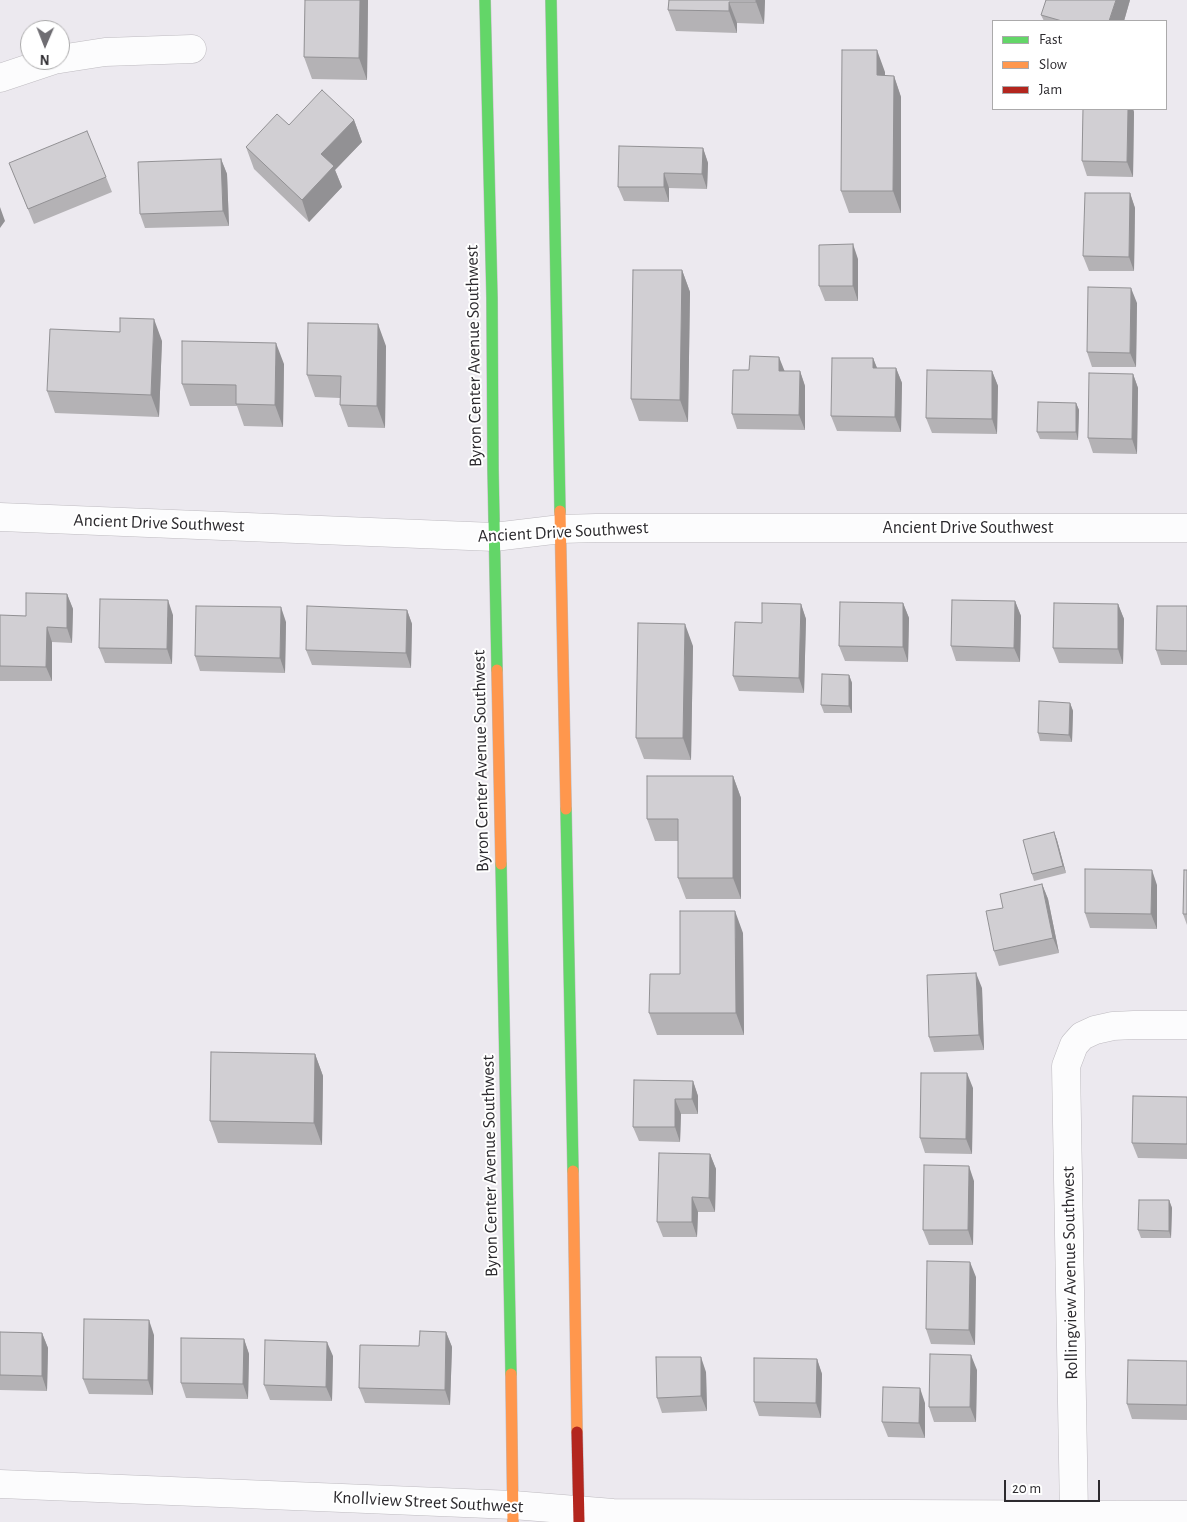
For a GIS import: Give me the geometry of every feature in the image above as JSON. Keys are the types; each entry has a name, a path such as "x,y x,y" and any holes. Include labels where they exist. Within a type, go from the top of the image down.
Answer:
{"main road":[{"name":"Byron Center Avenue Southwest","path":"485,0 492,298 494,538 510,1258 513,1513"},
{"path":"551,0 578,1516"}],"street":[{"path":"70,57 105,52 192,49"},
{"path":"0,78 24,70"},
{"name":"Ancient Drive Southwest","path":"0,517 494,538 561,529 1187,528"},
{"name":"Rollingview Avenue Southwest","path":"1074,1514 1066,1066 1074,1044 1082,1036 1095,1030 1113,1026 1187,1026"},
{"name":"Knollview Street Southwest","path":"0,1484 578,1516 623,1513 1187,1515"}],"building":[{"path":"305,0 360,0 359,58 304,57"},
{"path":"669,0 756,0 756,2 729,2 729,11 668,10"},
{"path":"1046,0 1116,0 1109,20 1058,20 1041,15"},
{"path":"842,50 877,50 877,75 894,76 893,191 841,191"},
{"path":"322,90 354,120 321,154 334,166 302,200 246,147 277,114 289,125"},
{"path":"1083,110 1128,110 1127,162 1082,161"},
{"path":"87,131 106,177 28,209 9,163"},
{"path":"619,146 703,148 702,174 664,173 664,187 618,187"},
{"path":"221,159 223,211 140,214 138,162"},
{"path":"1085,193 1130,193 1129,257 1083,256"},
{"path":"853,244 853,286 819,286 819,245"},
{"path":"633,270 682,270 680,400 631,399"},
{"path":"1088,287 1131,288 1130,353 1087,352"},
{"path":"120,318 154,319 151,395 47,391 50,329 120,332"},
{"path":"308,323 378,324 377,406 340,405 341,376 307,375"},
{"path":"182,341 276,343 275,405 236,404 236,385 182,384"},
{"path":"750,356 779,357 779,371 800,371 799,415 732,414 733,370 749,370"},
{"path":"832,358 873,358 873,368 896,368 895,417 831,416"},
{"path":"927,370 992,371 992,419 926,418"},
{"path":"1089,373 1133,374 1132,439 1088,438"},
{"path":"1038,402 1076,403 1076,432 1037,432"},
{"path":"26,593 67,594 67,628 47,627 46,667 0,666 0,615 26,616"},
{"path":"100,599 168,600 167,649 99,648"},
{"path":"952,600 1015,601 1014,648 951,646"},
{"path":"840,602 903,603 903,647 839,646"},
{"path":"762,603 801,604 799,678 733,676 735,622 762,623"},
{"path":"1054,603 1118,604 1118,649 1053,648"},
{"path":"196,606 281,607 280,658 195,656"},
{"path":"307,606 407,610 406,653 306,650"},
{"path":"1157,606 1187,606 1187,651 1156,650"},
{"path":"638,623 685,624 683,738 636,738"},
{"path":"822,674 849,675 849,706 821,705"},
{"path":"1039,701 1070,703 1069,735 1038,733"},
{"path":"647,776 733,776 733,878 678,878 678,819 647,819"},
{"path":"1054,832 1063,866 1032,874 1023,840"},
{"path":"1085,869 1152,870 1151,914 1085,913"},
{"path":"1184,870 1187,870 1187,914 1183,914"},
{"path":"1042,884 1053,938 994,951 986,911 1003,908 1000,894"},
{"path":"680,911 735,911 736,1013 649,1013 650,974 680,974"},
{"path":"976,973 979,1035 929,1037 927,975"},
{"path":"211,1052 315,1054 314,1123 210,1121"},
{"path":"921,1073 967,1073 966,1139 920,1138"},
{"path":"634,1080 693,1081 692,1099 675,1099 675,1127 633,1127"},
{"path":"1133,1096 1187,1097 1187,1144 1132,1143"},
{"path":"659,1153 710,1154 709,1198 692,1197 692,1222 657,1222"},
{"path":"924,1165 969,1166 968,1230 923,1230"},
{"path":"1139,1200 1169,1200 1169,1231 1138,1230"},
{"path":"927,1261 970,1262 969,1330 926,1329"},
{"path":"84,1319 149,1320 148,1380 83,1379"},
{"path":"420,1331 446,1332 445,1390 359,1388 360,1345 419,1346"},
{"path":"0,1332 42,1333 42,1376 0,1375"},
{"path":"181,1338 244,1339 243,1384 181,1383"},
{"path":"265,1340 327,1342 326,1387 264,1385"},
{"path":"930,1354 971,1355 970,1407 929,1407"},
{"path":"656,1357 701,1357 701,1396 657,1398"},
{"path":"754,1358 817,1359 816,1403 754,1402"},
{"path":"1128,1360 1187,1361 1187,1405 1127,1404"},
{"path":"883,1387 920,1388 919,1423 882,1422"}],"traffic: fast":[{"path":"485,0 492,298 497,670"},
{"path":"551,0 560,511"},
{"path":"566,809 573,1171"},
{"path":"501,864 511,1374"}],"traffic: slow":[{"path":"560,511 566,809"},
{"path":"497,670 501,864"},
{"path":"573,1171 577,1432"},
{"path":"511,1374 513,1522"}],"traffic: jam":[{"path":"577,1432 579,1522"}]}
